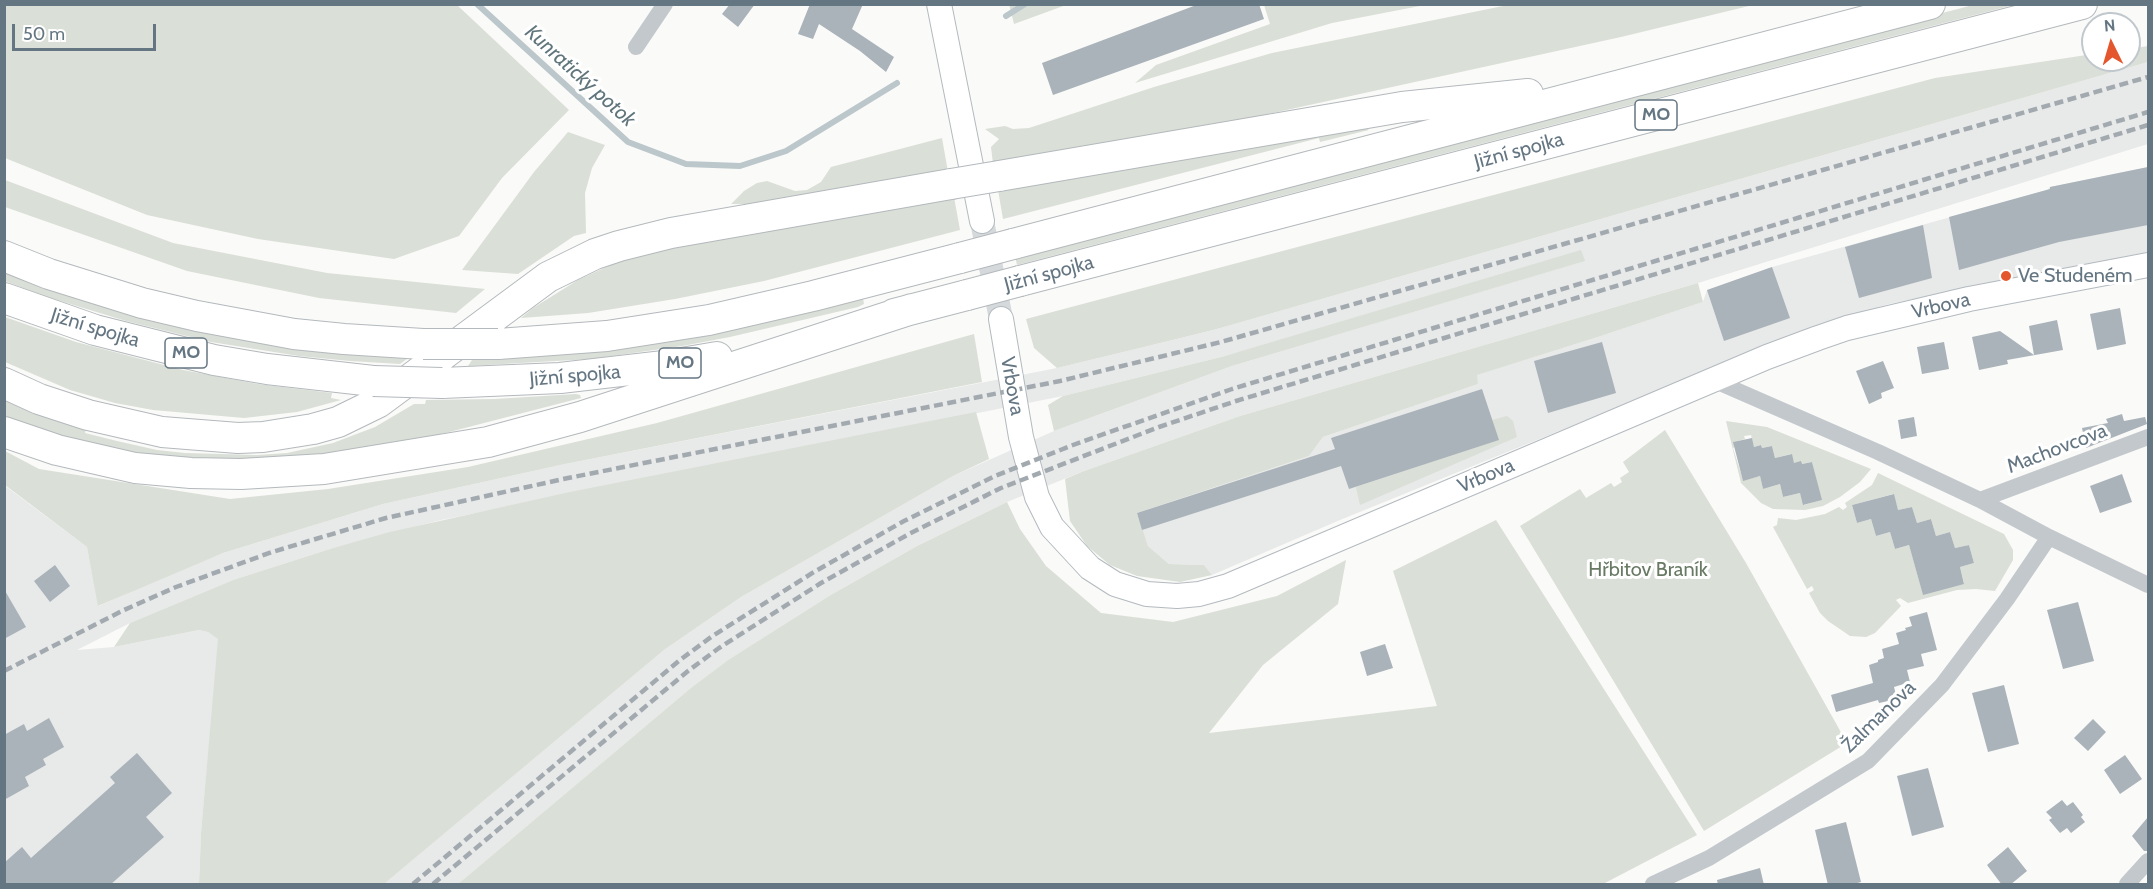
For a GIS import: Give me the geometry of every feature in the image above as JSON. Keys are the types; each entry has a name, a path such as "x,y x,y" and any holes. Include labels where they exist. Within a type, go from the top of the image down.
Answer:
{"highway":[{"name":"Jižní spojka","path":"4,256 59,278 142,303 294,334 423,344 498,344 607,336 769,307 1930,4"},
{"name":"Jižní spojka","path":"4,298 95,330 204,357 267,369 374,381 442,383 560,378 664,366 804,338 2082,4"},
{"path":"4,383 39,399 87,415 162,432 238,438 264,437 313,429 338,422 379,402 548,278 595,254 644,238 1430,103 1615,86"},
{"path":"4,432 82,458 162,471 242,474 324,469 488,442 580,417 912,309"}],"main road":[{"path":"939,4 982,221"},
{"name":"Vrbova","path":"1001,319 1021,437 1037,497 1052,527 1090,568 1115,584 1147,594 1177,596 1199,594 1228,586 1767,357 1847,328 1969,299 2148,265"}],"street":[{"path":"636,47 664,4"},
{"path":"1713,380 1878,452 1980,500 2049,537 2148,585"},
{"name":"Machovcova","path":"1980,500 2148,437"},
{"name":"Žalmanova","path":"1653,885 1709,858 1868,761 1942,685 2007,599 2049,537"},
{"path":"2127,885 2148,861"}],"shaded area":[{"path":"2148,62 2148,144 1698,283 1240,416 1084,471 1007,502 917,546 829,596 728,660 692,687 458,884 384,884 664,650 741,597 953,476 1054,431 1232,366 1584,261 1225,356 1063,396 441,520 333,548 233,580 130,623 77,650 114,647 199,630 208,632 219,639 201,833 199,884 5,884 4,485 87,547 99,606 223,553 383,504 565,464 1057,368 1217,329 2113,72 2141,72 2141,64"},
{"path":"2148,167 2148,252 1889,304 1825,323 1340,520 1212,575 1204,565 1169,564 1148,546 1142,530 1137,513 1309,456 1323,437 1478,384 1476,375 1703,302 1707,290 1772,267 2047,190 2050,187"}],"green space":[{"path":"1009,4 1066,4 1066,5 1014,24"},
{"path":"1264,4 1425,5 1332,23 1135,83 1156,65 1270,24"},
{"path":"4,5 457,5 569,110 502,178 459,236 394,259 258,239 147,215 5,158"},
{"path":"1508,5 1753,5 1621,37 1227,123 993,164 991,147 999,139 985,129 1005,126 1013,129 1029,128 1154,87 1272,53"},
{"path":"1973,5 2013,5 1017,265 1015,256"},
{"path":"2148,46 2148,62 2141,64 2141,47"},
{"path":"2081,56 2081,72 2113,72 1217,329 1057,368 1034,348 1026,319 1935,78"},
{"path":"1363,126 1369,130 1320,142 1319,138 1003,219 998,190"},
{"path":"568,132 605,145 592,168 585,193 586,233 574,236 518,274 462,270 534,172"},
{"path":"942,138 948,172 753,204 731,204 744,191 757,183 767,181 795,191 807,190 821,182 831,167"},
{"path":"5,180 173,243 327,273 485,289 456,313 319,298 187,271 5,207"},
{"path":"954,197 960,230 764,281 675,299 588,313 521,318 578,280 630,256 686,242"},
{"path":"1581,250 1585,261 1232,366 1054,431 1048,405 1063,396 1225,356"},
{"path":"4,271 411,356 400,364 350,361 299,356 211,342 126,321 44,296 5,281"},
{"path":"1698,283 1703,302 1477,375 1478,384 1323,437 1309,456 1137,513 1148,546 1169,564 1204,565 1212,575 1180,582 1137,576 1110,565 1087,546 1070,521 1065,479 1084,471 1240,416"},
{"path":"863,298 864,304 858,307 682,346 591,359 468,366 474,357"},
{"path":"5,317 76,342 183,370 258,384 332,393 331,398 341,400 297,412 244,418 153,410 115,403 70,390 5,362"},
{"path":"974,334 982,382 565,464 383,504 223,553 98,606 87,547 5,485 5,451 39,469 230,499 328,489 468,467 657,423"},
{"path":"576,394 581,398 395,446 257,463 156,457 82,444 5,418 5,399 86,429 85,433 157,450 257,455 287,453 333,443 375,427 414,404 425,404 426,400"},
{"path":"976,412 989,459 953,476 741,597 664,650 384,884 199,884 201,833 218,639 208,632 199,630 114,647 130,623 233,580 390,532 570,492"},
{"path":"1507,416 1513,421 1517,437 1360,505 1356,487 1498,440 1492,420"},
{"path":"1726,421 1767,427 1871,469 1860,482 1840,497 1823,506 1805,510 1773,509 1761,503 1741,483","holes":["1751,435 1754,447 1772,446 1775,458 1791,454 1794,463 1812,462 1821,500 1804,505 1800,493 1783,497 1780,484 1763,489 1760,476 1743,480 1733,448 1735,447 1734,442"]},
{"name":"Hřbitov Braník","path":"1665,430 1746,563 1847,743 1704,831 1520,526 1580,489 1586,498 1611,483 1614,487 1622,482 1620,478 1629,472 1623,462"},
{"path":"1878,473 2004,534 2013,550 2013,560 1995,591 1957,590 1908,603 1900,598 1896,600 1901,606 1875,633 1866,637 1850,636 1828,621 1820,613 1809,593 1814,590 1812,586 1807,589 1773,527 1777,525 1778,518 1796,520 1825,514 1839,507 1843,510 1847,507 1845,503 1872,485","holes":["1893,494 1898,510 1912,507 1917,523 1931,519 1936,536 1950,532 1955,548 1969,545 1974,563 1960,567 1964,583 1923,594 1909,545 1895,549 1890,532 1876,536 1871,519 1857,523 1852,505"]},
{"path":"1007,502 1020,529 1046,566 1101,613 1173,622 1277,596 1346,560 1338,604 1263,665 1209,733 1437,706 1393,571 1496,520 1697,835 1603,884 458,884 692,687 728,660 829,596 917,546"}],"building":[{"path":"730,4 755,4 738,27 722,14"},
{"path":"810,4 863,4 852,29 894,57 886,72 860,51 819,24 813,39 798,34"},
{"path":"1199,4 1259,4 1264,19 1053,95 1042,63"},
{"path":"2148,167 2148,225 2059,242 1959,270 1949,217 2050,189 2050,187"},
{"path":"1923,225 1932,278 1859,298 1845,247"},
{"path":"1772,267 1790,318 1724,341 1707,290"},
{"path":"2120,308 2126,344 2097,350 2090,314"},
{"path":"2057,320 2063,350 2007,360 2008,364 1979,370 1972,337 2000,331 2034,355 2029,326"},
{"path":"1602,342 1616,393 1548,413 1534,361"},
{"path":"1944,342 1949,369 1922,374 1917,347"},
{"path":"1883,361 1894,388 1881,393 1882,398 1869,404 1856,371"},
{"path":"1482,389 1499,440 1349,489 1341,466 1142,530 1137,513 1335,449 1331,438"},
{"path":"2122,414 2124,421 2145,417 2147,424 2086,448 2082,428 2108,423 2106,419"},
{"path":"1914,417 1917,436 1901,439 1898,420"},
{"path":"1752,438 1754,447 1772,446 1775,458 1792,454 1794,463 1812,462 1822,500 1803,505 1800,493 1783,497 1780,484 1763,489 1760,476 1743,481 1733,442"},
{"path":"2122,474 2132,502 2100,513 2090,486"},
{"path":"1894,494 1898,510 1912,507 1917,523 1931,519 1936,536 1950,532 1955,548 1969,545 1974,563 1960,567 1964,584 1923,595 1909,545 1895,549 1890,532 1876,536 1871,519 1857,523 1852,505"},
{"path":"55,565 70,586 50,602 34,581"},
{"path":"4,589 26,627 4,639"},
{"path":"2078,602 2094,661 2063,669 2047,610"},
{"path":"1927,612 1937,650 1921,654 1924,666 1907,670 1910,682 1894,687 1897,699 1879,703 1878,700 1836,712 1831,695 1873,683 1869,665 1884,658 1882,649 1899,644 1896,633 1912,626 1909,617"},
{"path":"1385,644 1393,668 1367,676 1360,652"},
{"path":"2004,685 2019,744 1988,752 1972,693"},
{"path":"49,718 64,747 43,759 46,765 25,777 29,786 4,800 4,735 24,724 27,731"},
{"path":"2093,719 2106,732 2088,751 2074,738"},
{"path":"137,753 172,793 146,817 164,837 110,885 4,885 4,863 22,847 31,858 115,783 110,777"},
{"path":"2125,755 2142,779 2120,794 2104,770"},
{"path":"1928,768 1944,827 1912,836 1897,776"},
{"path":"2062,800 2067,806 2073,802 2083,815 2081,817 2085,822 2071,833 2067,828 2060,833 2049,820 2052,818 2046,812"},
{"path":"2148,817 2148,851 2144,851 2132,836"},
{"path":"1846,822 1861,882 1850,885 1828,885 1815,830"},
{"path":"2008,847 2027,871 2010,885 2002,885 1987,865"},
{"path":"1760,868 1764,885 1718,885 1717,880"}],"waterway":[{"name":"Kunratický potok","path":"477,4 628,142 686,164 740,166 786,151 897,83"},
{"name":"Kunratický potok","path":"1006,16 1025,4"}],"tunnel":[{"path":"982,221 1001,319"}],"railway":[{"path":"4,671 124,610 176,587 272,552 386,518 568,478 1060,381 1221,342 2148,77"},
{"path":"413,884 680,660 711,637 814,572 904,521 995,476 1073,445 1232,389 2148,112"},
{"path":"433,884 688,671 719,648 821,583 909,534 1001,488 1159,427 1236,401 2148,125"}],"place":[{"name":"Ve Studeném","path":"2006,276"}]}
